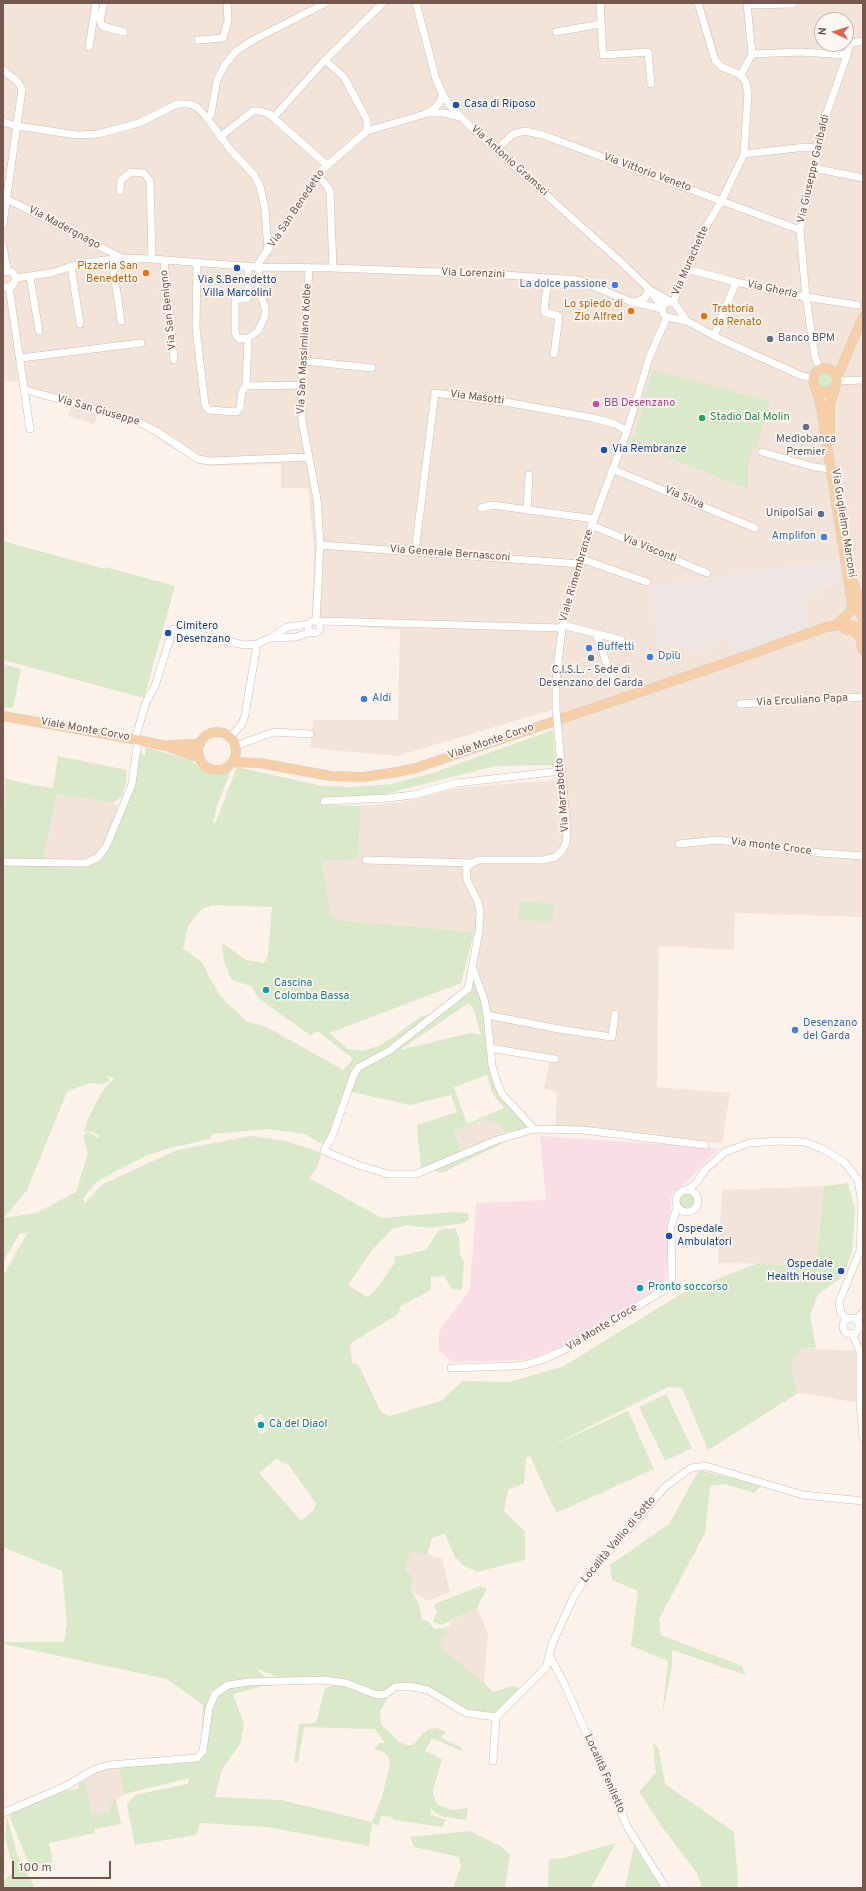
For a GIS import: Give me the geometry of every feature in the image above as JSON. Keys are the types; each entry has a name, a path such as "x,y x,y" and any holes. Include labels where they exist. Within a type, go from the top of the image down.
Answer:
{"main road":[{"name":"Via Guglielmo Marconi","path":"863,317 845,356 830,405 831,446 853,581 863,608"},
{"path":"823,368 832,370 836,382 824,393 814,382 823,368 836,365 845,356"},
{"name":"Via Guglielmo Marconi","path":"814,382 820,402 852,608 849,613 840,619 836,625"},
{"name":"Via Guglielmo Marconi","path":"849,588 863,619"},
{"path":"815,632 836,625 846,624 863,628"},
{"path":"815,632 848,629 862,637 863,650"},
{"name":"Viale Monte Corvo","path":"234,754 260,763 331,776 363,777 397,772 416,768 815,632"},
{"name":"Viale Monte Corvo","path":"3,716 137,739 166,746 200,758"},
{"path":"215,732 223,733 230,737 234,754 223,768 215,769 208,767 200,758 198,751 204,737 215,732"},
{"name":"Viale Monte Corvo","path":"166,746 200,744"}],"street":[{"path":"89,47 96,3"},
{"path":"104,3 100,20 102,26 124,32"},
{"path":"198,40 223,38 228,21 226,3"},
{"path":"207,118 210,114 217,80 224,66 236,51 255,38 326,3"},
{"path":"273,118 325,60 383,3"},
{"name":"Via Antonio Gramsci","path":"416,3 436,79 443,95 460,117 497,149 649,289 674,304 687,321"},
{"path":"600,3 603,56 648,52 651,84"},
{"path":"698,3 715,60 722,67 741,75 746,83 748,93 744,154 806,146 817,148"},
{"path":"741,75 752,54 747,4 793,4"},
{"path":"556,32 601,24"},
{"path":"752,54 800,52 847,55"},
{"name":"Via Giuseppe Garibaldi","path":"823,368 815,357 806,297 800,230 824,121 848,52"},
{"path":"325,60 344,77 367,120 367,131"},
{"path":"3,70 18,82 22,89 5,198 3,224"},
{"path":"425,114 433,110 439,104 443,95"},
{"path":"3,122 17,126 77,135 98,134 139,123 177,104 190,104 197,107 207,118 220,137 254,175 260,186 265,209 268,251"},
{"path":"220,137 253,111 268,114 327,165"},
{"path":"425,114 444,113 460,117"},
{"name":"Via San Benedetto","path":"257,267 317,177 327,165 367,131 425,114"},
{"name":"Via Vittorio Veneto","path":"497,149 513,134 525,131 543,135 800,230"},
{"name":"Via Murachette","path":"674,304 699,238 722,200 744,154"},
{"path":"813,168 863,178"},
{"path":"120,191 121,180 131,172 144,173 150,181 152,259"},
{"path":"317,177 324,182 330,191 333,268"},
{"name":"Via Madergnago","path":"5,198 122,258"},
{"path":"3,246 5,271 12,272 16,278"},
{"path":"16,278 30,277 51,273 71,266 122,258 257,267"},
{"path":"112,259 121,321"},
{"name":"Via San Benigno","path":"164,260 174,360"},
{"path":"197,262 196,328 205,405 209,410 237,412 240,408 242,391 246,386 248,338"},
{"path":"71,266 80,324"},
{"path":"248,298 257,267"},
{"path":"257,267 258,286 263,300 265,316 258,331 248,338 237,338 235,332 235,300 248,298 263,300"},
{"name":"Via Lorenzini","path":"257,267 333,268 578,280 632,302 662,308"},
{"name":"Via San Massimliano Kolbe","path":"310,268 302,421 317,499 320,545 317,622"},
{"name":"Via Gherla","path":"688,269 736,282 806,297 857,305"},
{"path":"30,277 38,331"},
{"path":"16,278 15,282 6,287 21,358 30,429"},
{"path":"546,278 547,285 544,312 559,316 554,354"},
{"path":"714,336 736,282"},
{"path":"632,302 645,298 649,289"},
{"name":"Via Antonio Gramsci","path":"649,289 662,308 663,314 687,321 714,336 814,382"},
{"path":"662,308 665,303 674,304 677,314 669,317"},
{"name":"Viale Rimembranze","path":"317,622 563,626 592,522 627,431 649,358 669,317"},
{"path":"21,358 141,343"},
{"path":"304,361 372,368"},
{"path":"836,382 863,380"},
{"path":"246,386 303,386"},
{"name":"Via San Giuseppe","path":"26,390 139,422 156,431 198,459 211,461 308,457"},
{"name":"Via Masotti","path":"415,552 435,393 512,403 570,413 615,424 627,431"},
{"path":"762,452 830,470"},
{"name":"Via Silva","path":"612,469 755,528"},
{"path":"528,510 529,475"},
{"name":"Via Visconti","path":"481,508 492,505 592,522 707,573"},
{"name":"Via Generale Bernasconi","path":"320,545 581,561 647,582"},
{"path":"3,862 86,863 98,857 106,847 132,784 137,739 146,702 155,686 173,629 244,645 257,644 287,627 309,624 312,621 317,622 320,627 315,633 311,632 296,637 270,638"},
{"path":"309,624 308,629 311,632"},
{"path":"563,626 621,640"},
{"name":"Via Marzabotto","path":"472,863 479,860 543,860 555,857 562,851 566,843 567,831 556,709 556,680 563,626"},
{"path":"596,633 613,682"},
{"path":"230,737 242,724 245,715 257,644"},
{"name":"Via Erculiano Papa","path":"740,704 863,697"},
{"path":"234,754 274,732 310,734"},
{"path":"324,801 388,798 413,795 458,782 561,771"},
{"name":"Via monte Croce","path":"679,844 718,840 821,853 863,856"},
{"path":"366,860 472,863"},
{"path":"472,863 466,868 465,875 478,902 480,911 479,931 468,989 389,1051 359,1067 354,1074 333,1134 324,1151 361,1166 388,1174 416,1174 497,1140 534,1129 583,1130 706,1145"},
{"path":"473,969 484,1000 492,1066 502,1094 534,1129"},
{"path":"487,1015 559,1029 612,1037 615,1014"},
{"path":"490,1048 555,1059"},
{"path":"690,1192 706,1168 725,1152 749,1143 780,1140 805,1142 823,1149 845,1163 858,1180 862,1203 860,1251 839,1302 841,1313 847,1320"},
{"path":"673,1217 683,1212 690,1212 696,1206 698,1200 690,1192 681,1192 677,1197 677,1207 683,1212"},
{"name":"Via Monte Croce","path":"451,1368 525,1365 544,1359 564,1350 666,1290 672,1283 672,1228 673,1217 677,1207"},
{"path":"856,1320 863,1312"},
{"path":"856,1320 853,1318 847,1320 844,1325 845,1330 852,1334 860,1351 860,1403 863,1437"},
{"path":"852,1334 859,1328 856,1320"},
{"name":"Località Vallio di Sotto","path":"496,1717 546,1667 550,1657 552,1644 574,1596 588,1575 666,1486 691,1468 706,1466 803,1495 863,1501"},
{"name":"Località Feniletto","path":"550,1657 567,1691 628,1828 666,1888"},
{"path":"3,1813 66,1786 95,1769 108,1765 197,1758 203,1751 209,1708 216,1694 228,1685 255,1682 324,1680 346,1683 378,1695 386,1694 395,1687 408,1686 428,1690 466,1713 496,1717 493,1761"}],"shaded area":[{"path":"3,3 863,3 863,917 735,913 734,950 659,946 657,1087 730,1093 722,1143 555,1132 557,1092 544,1089 550,1061 489,1050 474,977 474,932 337,920 330,912 322,861 358,859 361,806 404,802 456,788 556,780 552,710 397,756 310,748 313,720 398,720 400,630 326,624 312,609 314,548 308,488 281,488 281,464 211,466 200,464 167,445 146,429 98,414 94,424 68,416 71,406 22,392 18,382 3,381","holes":["649,586 834,586 824,587 824,593 803,597 728,638 717,640 715,645 709,649 707,654"]},
{"path":"840,558 842,576 840,584 824,587 824,593 803,597 809,630 738,654 730,650 727,638 717,640 715,645 709,649 707,654 658,643 649,586"},
{"path":"57,794 113,803 120,806 104,846 96,856 85,861 43,861"},
{"path":"483,1119 500,1123 504,1136 462,1154 454,1131"},
{"path":"540,1136 719,1148 685,1184 673,1192 671,1198 666,1280 660,1287 564,1345 538,1356 526,1360 452,1362 439,1351 439,1331 470,1289 476,1203 546,1200"},
{"path":"824,1186 816,1265 718,1263 722,1190"},
{"path":"863,1322 863,1437 860,1403 798,1393 791,1367 801,1348 860,1351"},
{"path":"411,1551 442,1558 450,1592 428,1601 411,1590 413,1576 405,1571"},
{"path":"477,1608 488,1633 484,1683 438,1646 450,1627 449,1622"},
{"path":"108,1768 119,1768 124,1794 116,1800 108,1801 110,1812 92,1816 85,1780 98,1771"}],"green space":[{"name":"Stadio Dal Molin","path":"652,370 770,401 756,448 753,447 748,465 748,489 625,440 627,435 634,438"},
{"path":"825,371 832,374 835,380 833,385 826,390 821,388 816,381 819,373"},
{"path":"3,541 105,569 106,567 175,586 144,698 3,660"},
{"path":"3,664 21,669 13,708 3,707"},
{"path":"553,730 555,765 495,766 373,797 323,797 322,805 361,806 358,859 322,861 330,912 337,920 474,932 461,983 329,1033 348,1049 363,1051 378,1046 420,1017 430,1014 382,1054 353,1068 325,1146 305,1134 267,1129 212,1134 210,1139 166,1149 146,1156 97,1181 83,1199 85,1203 103,1184 177,1150 251,1136 286,1141 319,1152 321,1155 317,1167 309,1178 382,1218 453,1212 468,1213 469,1219 464,1223 430,1228 406,1225 391,1230 372,1250 348,1285 367,1297 375,1291 395,1262 394,1257 426,1250 439,1230 455,1228 459,1238 460,1255 464,1262 462,1290 452,1289 444,1276 431,1277 431,1290 401,1306 398,1314 350,1344 352,1363 358,1364 381,1412 389,1416 441,1401 463,1381 510,1382 564,1366 684,1292 756,1264 816,1265 824,1186 848,1183 855,1210 852,1252 842,1277 818,1294 810,1316 816,1348 801,1348 791,1367 798,1393 708,1450 682,1388 668,1387 545,1449 628,1411 654,1469 556,1513 530,1456 526,1458 524,1483 508,1490 504,1511 525,1532 525,1560 477,1572 463,1565 455,1557 445,1534 432,1538 427,1555 411,1551 405,1571 413,1576 411,1590 419,1604 422,1620 428,1621 434,1629 450,1627 439,1646 493,1692 513,1686 522,1689 495,1715 468,1711 409,1683 381,1693 346,1679 278,1677 257,1669 271,1684 233,1694 244,1724 240,1744 222,1769 215,1797 281,1800 372,1822 382,1797 390,1764 388,1756 384,1752 374,1749 379,1743 385,1743 375,1729 304,1727 298,1763 294,1762 299,1724 316,1723 325,1688 336,1684 389,1695 380,1712 381,1724 397,1740 407,1745 413,1745 423,1733 429,1729 437,1728 446,1732 441,1738 462,1748 461,1751 432,1738 425,1751 442,1759 433,1793 437,1804 452,1810 468,1808 466,1820 445,1817 436,1813 431,1808 431,1815 446,1820 442,1827 394,1820 392,1817 382,1816 378,1826 372,1823 369,1846 267,1827 200,1823 196,1835 135,1845 127,1805 135,1795 187,1784 190,1778 124,1794 119,1768 196,1760 201,1748 203,1705 167,1679 3,1644 3,1642 64,1642 67,1624 62,1571 3,1547 3,1276 27,1233 20,1233 3,1262 3,863 90,863 106,854 127,802 139,753 145,755 145,747 191,760 203,770 214,775 223,774 232,768 217,806 213,823 215,824 237,767 322,786 350,787 392,784 432,773","holes":["212,905 272,907 268,955 264,963 246,960 222,943 224,962 232,980 251,986 258,998 310,1035 318,1031 353,1059 343,1070 267,1027 246,1021 220,996 201,961 183,949 188,926 202,909","107,1076 115,1078 108,1084 98,1099 88,1119 84,1132 90,1131 98,1135 98,1138 89,1132 83,1135 88,1153 76,1192 36,1213 4,1218 27,1190 67,1092 88,1083 103,1084 110,1080","262,1414 269,1431 260,1434 253,1418","276,1459 289,1465 316,1504 314,1510 301,1521 259,1473"]},
{"path":"58,756 127,770 126,783 122,796 113,803 57,794 43,861 3,859 5,778 32,785 53,788"},
{"path":"520,901 554,904 552,923 518,919"},
{"path":"474,977 483,1006 498,1093 529,1128 504,1133 499,1123 483,1119 454,1131 462,1154 421,1169 417,1125 457,1112 451,1095 410,1105 348,1091 355,1074 442,1014 471,990","holes":["467,1004 473,1007 481,1035 470,1033 400,1050","487,1075 492,1093 504,1108 467,1124 454,1087"]},
{"path":"519,1135 442,1173 431,1170"},
{"path":"687,1193 693,1195 695,1201 693,1207 687,1209 681,1207 679,1201 681,1195"},
{"path":"666,1394 692,1448 665,1461 639,1407"},
{"path":"699,1470 762,1485 754,1493 724,1484 710,1486 705,1533 659,1619 661,1635 742,1666 746,1675 672,1650 672,1667 662,1716 668,1661 631,1646 638,1591 612,1580 610,1565 669,1524"},
{"path":"480,1586 487,1589 477,1608 441,1625 433,1622 437,1611 434,1604"},
{"path":"653,1742 659,1750 665,1784 734,1832 738,1883 737,1888 702,1888 697,1873 662,1827 639,1792 656,1772"},
{"path":"85,1780 92,1815 110,1812 108,1801 116,1800 121,1824 94,1829 95,1833 49,1843 53,1862 30,1866 10,1818 10,1813 58,1792 78,1789 79,1783"},
{"path":"7,1816 17,1854 35,1888 3,1888 3,1881 14,1872 5,1838"},
{"path":"469,1831 501,1846 510,1855 505,1888 453,1888 461,1867 459,1857 414,1847 410,1837"},
{"path":"616,1843 591,1888 548,1888 549,1859 564,1858"},
{"path":"634,1846 661,1888 625,1888"}],"place":[{"name":"Casa di Riposo","path":"456,105"},
{"name":"Via S.Benedetto Villa Marcolini","path":"237,268"},
{"name":"Pizzeria San Benedetto","path":"146,273"},
{"name":"La dolce passione","path":"615,285"},
{"name":"Lo spiedo di Zio Alfred","path":"631,311"},
{"name":"Trattoria da Renato","path":"704,316"},
{"name":"Banco BPM","path":"770,339"},
{"name":"BB Desenzano","path":"596,404"},
{"name":"Stadio Dal Molin","path":"702,418"},
{"name":"Mediobanca Premier","path":"806,427"},
{"name":"Via Rembranze","path":"604,450"},
{"name":"UnipolSai","path":"821,514"},
{"name":"Amplifon","path":"824,537"},
{"name":"Cimitero Desenzano","path":"168,633"},
{"name":"Buffetti","path":"589,648"},
{"name":"Dpiù","path":"650,657"},
{"name":"C.I.S.L. - Sede di Desenzano del Garda","path":"591,658"},
{"name":"Aldi","path":"364,699"},
{"name":"Cascina Colomba Bassa","path":"266,990"},
{"name":"Desenzano del Garda","path":"795,1030"},
{"name":"Ospedale Ambulatori","path":"669,1236"},
{"name":"Ospedale Health House","path":"841,1271"},
{"name":"Pronto soccorso","path":"640,1288"},
{"name":"Cà del Diaol","path":"261,1425"}]}
